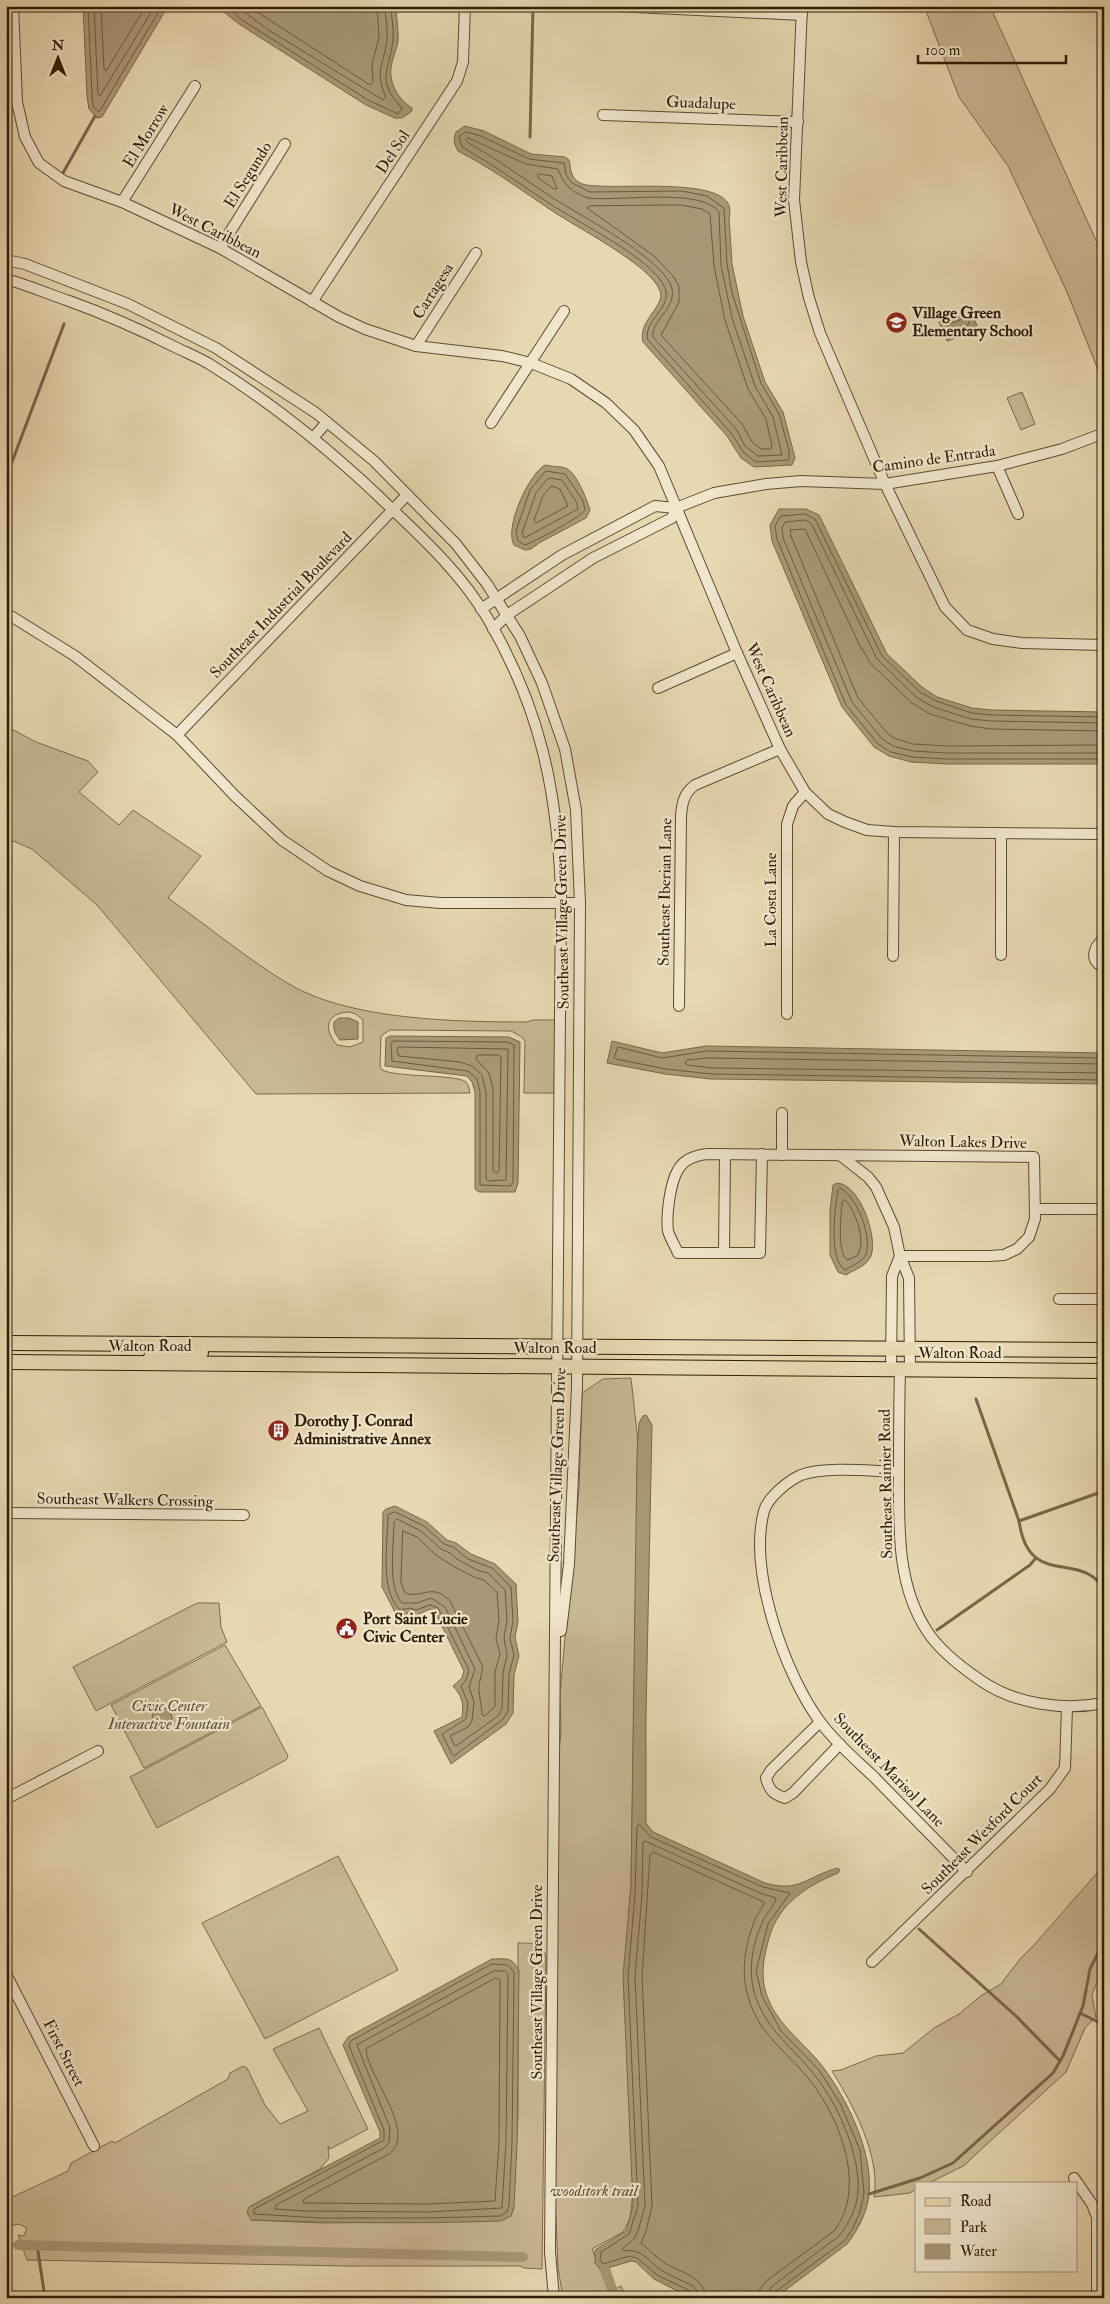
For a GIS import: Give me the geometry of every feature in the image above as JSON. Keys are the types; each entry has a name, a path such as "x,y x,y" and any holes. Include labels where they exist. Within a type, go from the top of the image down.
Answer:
{"main road":[{"name":"Walton Road","path":"6,1343 1104,1350"},
{"path":"139,1363 162,1354 224,1352 242,1344"},
{"path":"236,1364 255,1354 322,1350 342,1345"},
{"name":"Walton Road","path":"6,1362 1104,1371"}],"street":[{"name":"West Caribbean","path":"13,6 17,102 25,137 39,163 64,181 122,202 220,248 338,317 365,329 416,346 502,356 532,363 571,379 589,391 634,430 659,466 737,653 780,749 805,792 828,814 867,830 894,832 1104,834"},
{"name":"Del Sol","path":"312,302 457,81 462,62 465,6"},
{"path":"614,6 802,11"},
{"name":"West Caribbean","path":"802,11 794,200 800,254 807,289 820,333 884,484 945,607 967,630 993,639 1022,643 1104,644"},
{"name":"El Morrow","path":"122,202 195,86"},
{"name":"Guadalupe","path":"603,114 798,122"},
{"name":"El Segundo","path":"220,248 285,144"},
{"name":"Cartagesa","path":"416,346 476,253"},
{"name":"Southeast Village Green Drive","path":"6,260 25,264 137,308 216,348 327,422 374,461 406,496 456,544 497,599 520,636 542,683 564,750 576,810 580,903 577,1366 569,1564 556,1667"},
{"name":"Southeast Village Green Drive","path":"6,279 121,320 210,364 313,438 393,509 458,576 493,629 534,716 549,772 559,836 561,903 556,1667 551,1960 550,2252 554,2298"},
{"path":"491,423 564,312"},
{"path":"313,438 327,422"},
{"name":"Camino de Entrada","path":"481,609 562,555 656,506 676,508 714,493 766,484 801,481 884,484 997,466 1062,449 1104,433"},
{"path":"997,466 1018,514"},
{"name":"Southeast Industrial Boulevard","path":"177,735 406,496"},
{"name":"Camino de Entrada","path":"493,629 507,615 593,558 672,518 676,508"},
{"path":"6,613 75,656 177,735 235,796 282,840 319,865 360,886 406,900 432,902 580,903"},
{"path":"658,688 737,653"},
{"name":"Southeast Iberian Lane","path":"679,1006 681,816 684,798 690,789 696,785 780,749"},
{"name":"La Costa Lane","path":"787,1014 787,824 793,806 805,792"},
{"path":"893,956 894,832"},
{"path":"1001,834 1001,955"},
{"path":"1104,939 1095,949 1094,956 1095,961 1104,967"},
{"path":"782,1113 782,1155"},
{"path":"724,1253 725,1154"},
{"name":"Walton Lakes Drive","path":"762,1154 760,1253 678,1252 668,1232 669,1202 678,1170 686,1162 698,1155 762,1154 1034,1157 1035,1219 1029,1236 1017,1249 1004,1255 900,1256"},
{"path":"840,1155 868,1177 876,1187 894,1227 900,1256 909,1278 910,1349 900,1370"},
{"path":"1035,1208 1104,1209"},
{"path":"900,1256 892,1276 892,1349 900,1370"},
{"path":"1059,1299 1104,1299"},
{"name":"Southeast Rainier Road","path":"900,1370 899,1533 902,1568 912,1600 928,1632 957,1665 993,1689 1029,1701 1067,1707 1104,1703"},
{"name":"Southeast Marisol Lane","path":"899,1472 815,1471 799,1476 777,1492 764,1510 760,1542 763,1580 770,1613 783,1651 820,1722 967,1872"},
{"name":"Southeast Walkers Crossing","path":"6,1513 244,1515"},
{"name":"Southeast Wexford Court","path":"872,1962 967,1872 1038,1802 1060,1777 1065,1768 1067,1707"},
{"path":"820,1722 771,1770 766,1778 769,1788 775,1795 785,1798 840,1744"},
{"path":"6,1799 98,1751"},
{"name":"First Street","path":"6,1974 94,2146"},
{"path":"1074,2178 1077,2182"},
{"path":"1078,2184 1092,2204 1097,2217 1100,2243 1097,2298"}],"green space":[{"path":"924,6 990,6 1104,258 1104,385 1067,292 1008,166 959,97"},
{"path":"1022,392 1035,424 1021,430 1007,398"},
{"path":"6,726 36,742 88,761 98,772 79,792 119,825 133,810 201,856 168,898 289,984 314,996 372,1012 469,1021 527,1022 533,1020 555,1020 554,1093 524,1093 525,1041 522,1037 511,1031 390,1030 381,1036 380,1066 382,1070 401,1074 460,1080 467,1083 470,1093 256,1094 97,905 32,849 6,838","holes":["349,1012 356,1014 363,1020 363,1042 350,1047 337,1045 330,1033 329,1023 331,1019 341,1013"]},
{"name":"woodstork trail","path":"631,1378 638,1442 631,1885 624,1985 634,2184 630,2219 623,2232 592,2249 609,2292 621,2286 627,2298 612,2298 610,2293 611,2298 563,2298 558,2268 555,2195 558,1761 561,1731 560,1693 579,1489 582,1393 603,1379"},
{"path":"197,1603 219,1603 221,1627 227,1642 96,1711 73,1667"},
{"name":"Civic Center Interactive Fountain","path":"225,1645 261,1706 144,1768 111,1705"},
{"path":"262,1707 288,1756 286,1760 157,1828 130,1777"},
{"path":"338,1856 398,1970 265,2039 202,1923"},
{"path":"1104,1865 1104,1964 1092,1995 1096,2017 1085,2028 1066,2072 965,2165 931,2182 915,2182 915,2190 910,2193 874,2197 873,2165 864,2131 832,2071 841,2070 876,2056 903,2053 934,2028 959,2014 982,1995 1001,1984 1020,1959"},
{"path":"518,1943 532,1943 539,1946 546,1957 542,2269 520,2266 347,2266 27,2260 18,2235 24,2236 27,2228 19,2224 6,2227 6,2200 68,2171 71,2163 112,2141 115,2143 228,2079 230,2073 243,2066 247,2068 265,2105 280,2124 308,2111 273,2049 319,2028 368,2129 330,2149 328,2146 329,2158 320,2169 249,2207 251,2220 322,2223 484,2221 513,2211 518,2116"}],"water":[{"path":"83,6 168,6 102,117 97,118 89,109 87,96"},
{"path":"216,6 396,6 398,42 391,74 393,86 403,101 412,108 412,111 402,118 395,118 366,105 239,24"},
{"path":"465,126 484,131 531,154 565,157 569,160 573,175 580,183 593,186 693,188 714,193 727,202 732,264 743,316 765,382 783,412 795,458 792,465 754,467 741,458 727,436 643,342 642,334 644,327 661,297 660,291 653,280 642,269 608,245 556,214 492,170 458,151 454,142 455,135 456,132"},
{"path":"971,311 977,326 954,335 955,338 947,341 939,322"},
{"path":"545,465 563,467 573,474 590,510 586,518 531,549 525,550 514,545 512,526 515,514 526,490 532,479"},
{"path":"779,509 806,509 819,515 887,654 922,687 937,697 972,708 1104,712 1104,764 947,764 911,762 889,756 874,747 842,707 772,541 770,525"},
{"path":"339,1018 349,1018 358,1022 358,1039 340,1040 334,1027 334,1022"},
{"path":"390,1036 509,1037 520,1042 518,1183 515,1192 479,1192 475,1189 475,1092 472,1082 467,1076 385,1066 386,1038"},
{"path":"612,1041 662,1053 706,1046 1104,1053 1104,1084 711,1079 665,1074 607,1063"},
{"path":"837,1183 853,1192 860,1202 872,1237 869,1260 846,1275 838,1272 830,1255 830,1210 833,1185"},
{"path":"646,1415 652,1425 646,1715 646,1823 653,1832 765,1883 777,1886 795,1885 827,1871 838,1868 840,1870 838,1873 805,1890 787,1905 769,1938 763,1965 763,1979 766,1993 776,2015 823,2067 849,2110 863,2144 867,2161 869,2193 867,2207 855,2233 847,2244 775,2298 691,2298 654,2279 636,2262 631,2261 601,2270 595,2263 595,2250 626,2231 633,2206 623,1976 631,1885 637,1454 639,1423 643,1416"},
{"path":"395,1506 427,1522 447,1540 456,1543 471,1554 495,1564 516,1584 518,1622 515,1637 519,1656 514,1675 513,1713 506,1724 451,1764 434,1731 462,1717 462,1700 453,1686 462,1678 464,1671 435,1612 430,1609 413,1617 410,1613 397,1616 382,1587 383,1512"},
{"path":"158,1708 166,1708 172,1714 172,1722 166,1728 158,1728 152,1722 152,1714"},
{"path":"492,1959 508,1959 514,1963 519,1971 517,2143 514,2207 511,2216 501,2221 439,2223 251,2220 247,2212 249,2207 380,2138 380,2132 343,2045 348,2037"}],"waterway":[{"path":"530,137 533,6"},
{"path":"63,173 95,116"},
{"path":"6,478 64,324"},
{"path":"976,1399 1019,1521 1024,1542 1033,1555 1044,1562 1082,1571 1094,1577 1104,1589"},
{"path":"1019,1521 1104,1491"},
{"path":"937,1630 1030,1565 1035,1559"},
{"path":"919,1929 1016,2016 1060,2061"},
{"path":"869,2194 920,2178 953,2163 1053,2073 1063,2056 1083,2006 1090,1969 1104,1941"},
{"path":"1080,2013 1104,2025"},
{"path":"6,2245 18,2245"},
{"path":"18,2245 523,2257"},
{"path":"37,2245 45,2298"},
{"path":"605,2269 615,2298"}],"place":[{"name":"Village Green Elementary School","path":"896,322"},
{"name":"Dorothy J. Conrad Administrative Annex","path":"278,1430"},
{"name":"Port Saint Lucie Civic Center","path":"347,1628"}]}
